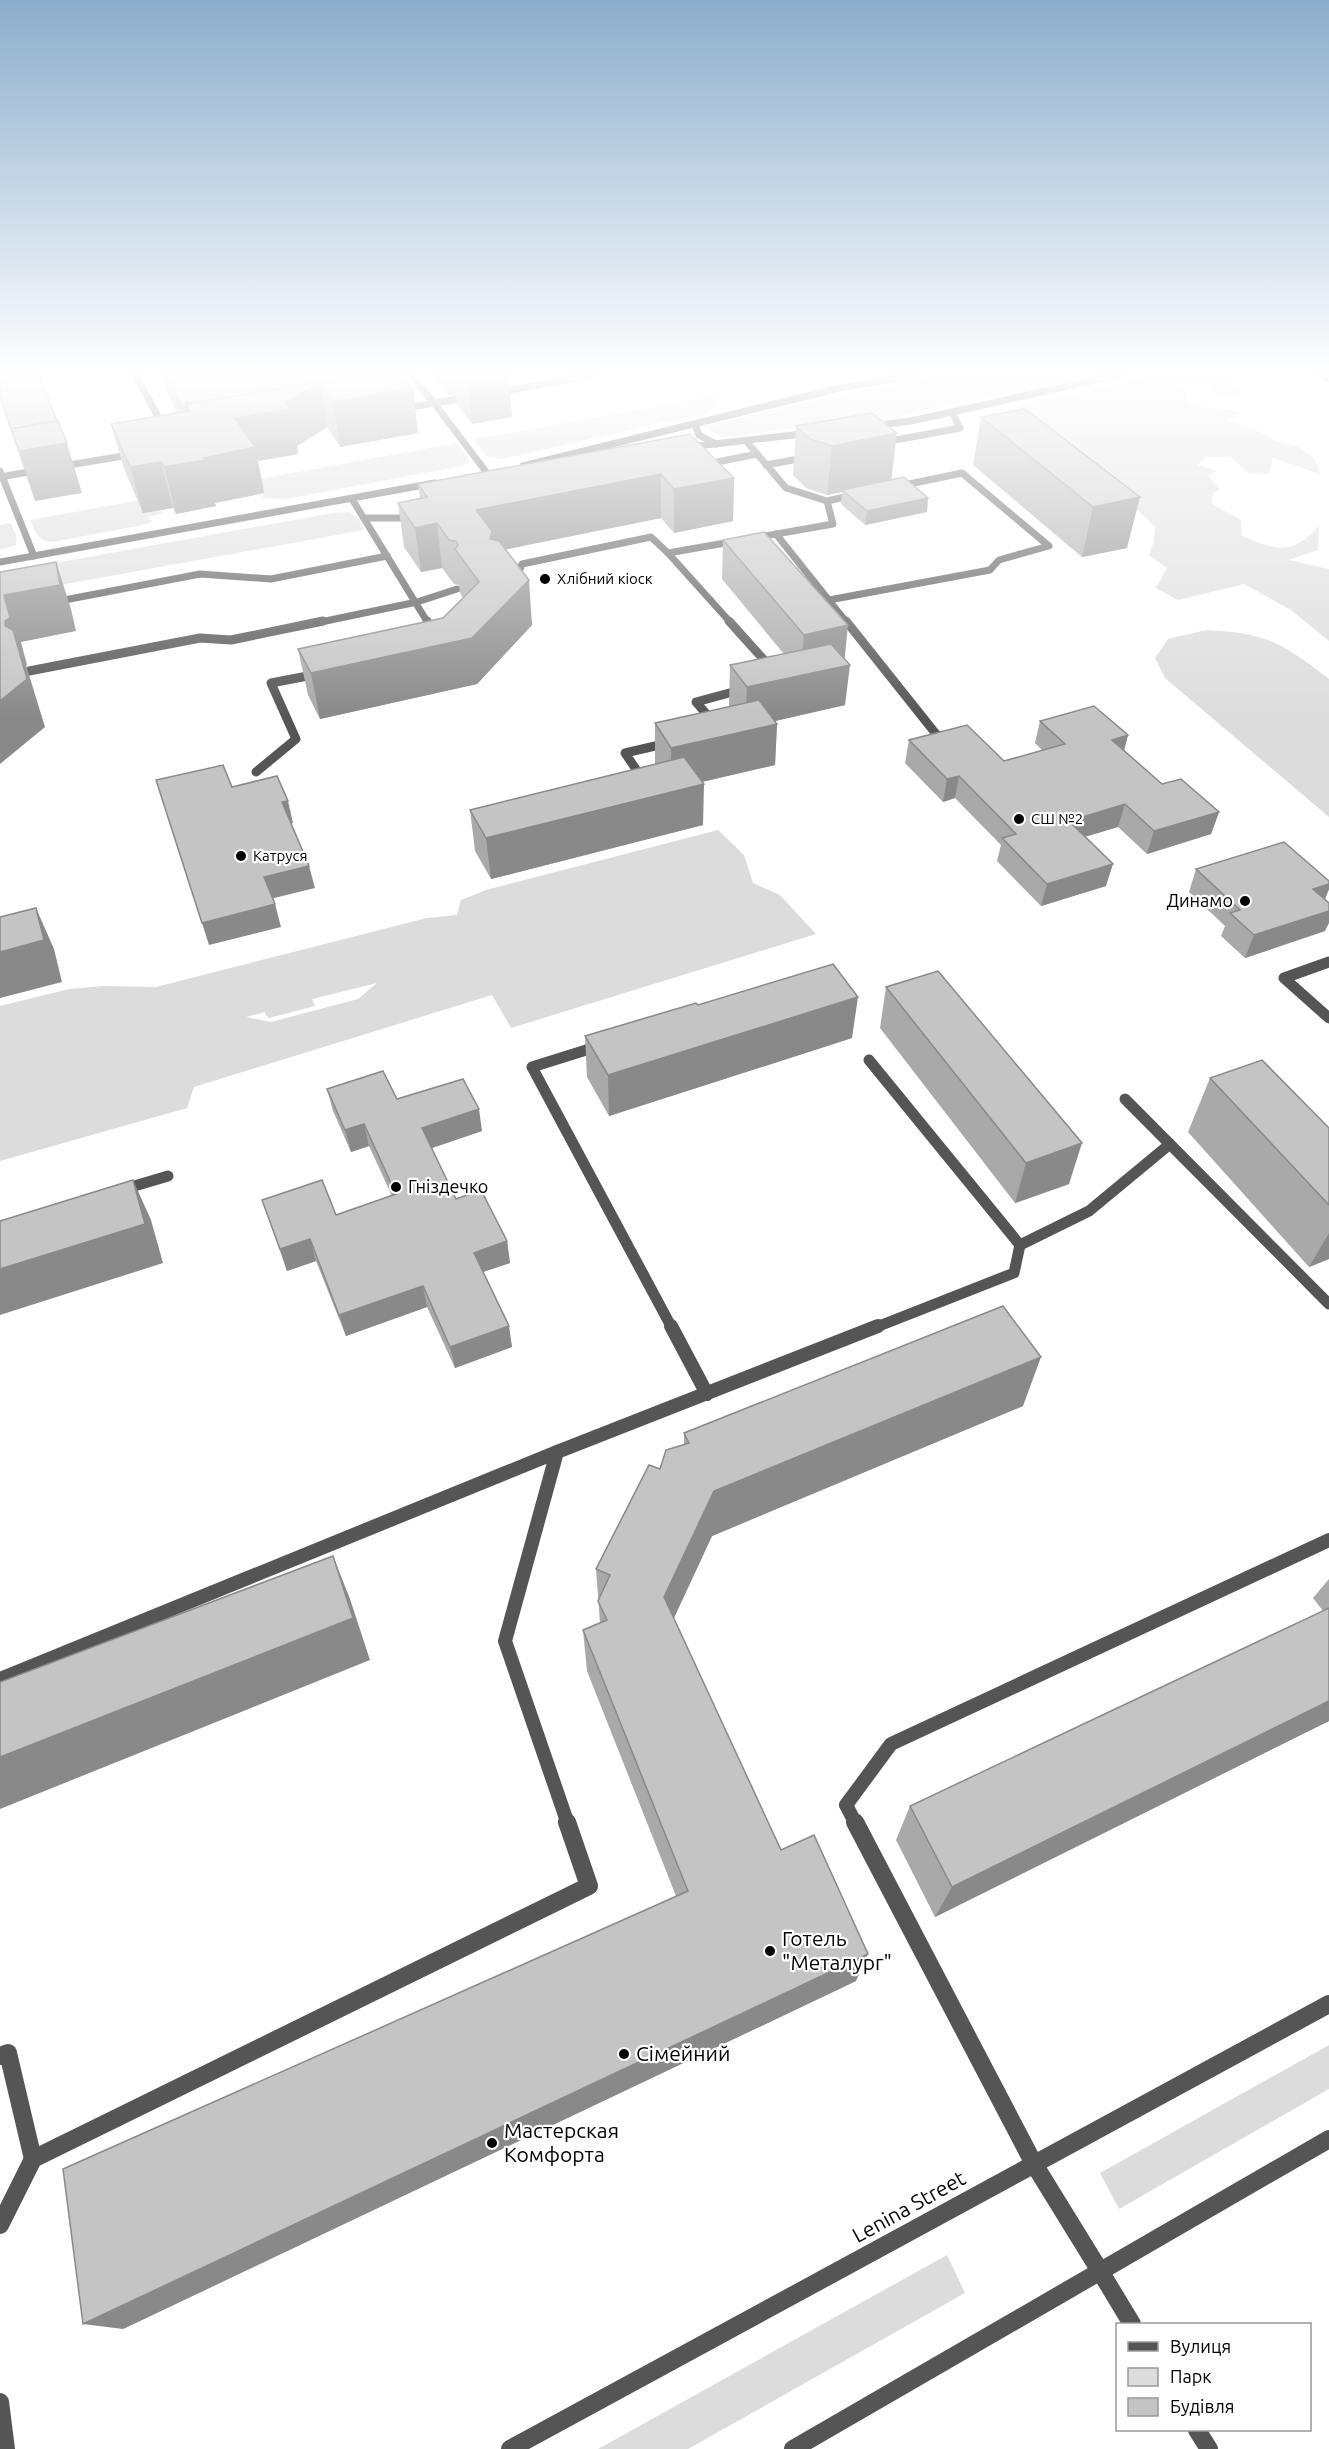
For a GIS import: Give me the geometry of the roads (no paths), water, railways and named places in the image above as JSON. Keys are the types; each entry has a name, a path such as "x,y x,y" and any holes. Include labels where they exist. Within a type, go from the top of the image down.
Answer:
{"street":[{"path":"7,489 34,556"},
{"path":"0,562 403,489"},
{"path":"790,489 827,501 872,492"},
{"path":"829,600 990,570 999,560 1049,546 981,489"},
{"path":"352,499 435,632 427,637"},
{"path":"668,554 833,524 827,501"},
{"path":"364,518 424,517"},
{"path":"776,534 940,739"},
{"path":"499,580 517,577 522,564 651,537 782,679 771,682"},
{"path":"47,604 200,574 271,579 387,556"},
{"path":"28,670 200,638 231,640 417,602 457,589"},
{"path":"256,771 296,739 271,683 327,672"},
{"path":"711,734 722,731 696,702 750,688"},
{"path":"637,790 648,787 625,753 679,741"},
{"path":"1329,962 1284,978 1329,1018"},
{"path":"609,1043 532,1067 706,1394"},
{"path":"869,1060 1020,1245"},
{"path":"1125,1099 1329,1304"},
{"path":"1020,1245 1089,1211 1170,1144"},
{"path":"112,1193 168,1176"},
{"path":"0,1679 558,1452 1014,1273 1020,1245"},
{"path":"0,2225 33,2158 589,1886 505,1641 558,1452"},
{"path":"1131,2323 1034,2164 846,1805 891,1744 1329,1540"},
{"name":"Lenina Street","path":"510,2449 1329,2004"},
{"path":"0,2056 8,2053 33,2158"},
{"path":"793,2449 1329,2139"},
{"path":"0,2402 6,2449"},
{"path":"1198,2431 1209,2449"}],"place":[{"name":"Хлібний кіоск","path":"545,579"},
{"name":"СШ №2","path":"1019,819"},
{"name":"Катруся","path":"241,856"},
{"name":"Динамо","path":"1245,901"},
{"name":"Гніздечко","path":"396,1187"},
{"name":"Готель \"Металург\"","path":"770,1951"},
{"name":"Сімейний","path":"624,2054"},
{"name":"Мастерская Комфорта","path":"492,2143"}]}
